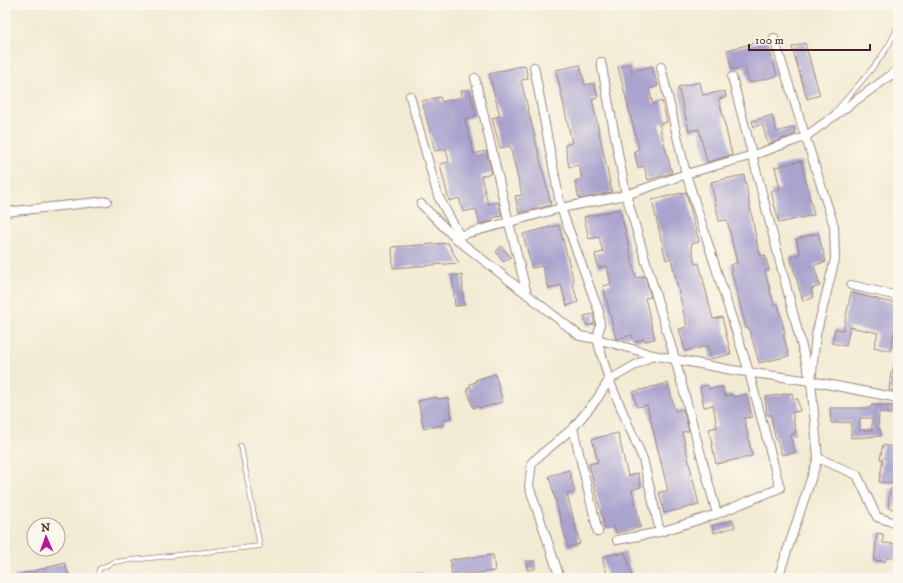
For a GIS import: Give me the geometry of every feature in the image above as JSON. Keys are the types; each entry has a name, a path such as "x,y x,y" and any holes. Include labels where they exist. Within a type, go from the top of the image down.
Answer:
{"street":[{"path":"774,38 834,226 835,259 816,334 811,380"},
{"path":"601,62 626,195 675,359 717,514"},
{"path":"534,67 561,208 599,312 600,326 597,339 609,380 643,459 660,532"},
{"path":"617,540 660,532 717,514 780,488 749,372 686,174 661,67"},
{"path":"457,236 561,208 626,195 686,174 753,155 806,137 898,70"},
{"path":"732,77 811,380 818,458 778,578"},
{"path":"475,78 527,294"},
{"path":"410,96 438,196 457,236"},
{"path":"5,212 107,201"},
{"path":"421,204 457,236 580,336 597,339 653,355 732,370 811,380 898,398"},
{"path":"851,285 898,296"},
{"path":"560,578 529,486 532,462 573,428 597,399 609,380 653,355"},
{"path":"573,428 598,532"},
{"path":"818,458 857,475 877,517 898,524"}],"lane":[{"path":"827,122 869,71 894,36 898,25"},
{"path":"98,578 99,569 114,562 260,546 241,446"}],"building":[{"path":"767,40 777,76 749,83 745,67 732,70 727,50"},
{"path":"805,43 820,95 807,99 792,47"},
{"path":"630,64 632,71 652,66 658,86 649,89 653,104 662,101 667,122 659,124 672,173 648,180 644,166 638,168 634,151 639,149 618,67"},
{"path":"525,65 528,79 521,80 551,205 519,213 515,196 522,195 510,146 500,148 492,118 500,116 489,74"},
{"path":"580,65 585,85 594,83 598,98 592,99 612,192 579,199 575,181 582,179 579,165 569,167 565,145 572,143 556,70"},
{"path":"700,82 703,95 725,91 726,97 719,99 732,155 707,162 699,129 689,131 678,87"},
{"path":"469,89 476,116 465,119 474,154 486,151 492,173 481,176 488,204 498,202 502,216 492,218 493,221 480,224 476,209 463,212 459,198 449,201 440,164 449,162 446,149 435,151 422,101 440,97 442,102 462,97 461,91"},
{"path":"772,115 777,132 794,127 796,134 768,144 762,124 754,127 752,121"},
{"path":"801,161 814,215 779,223 771,191 780,189 775,167"},
{"path":"744,175 758,248 761,256 765,255 769,270 765,271 774,305 778,304 785,334 783,334 789,356 759,363 749,328 746,328 730,265 737,263 727,220 719,221 711,182"},
{"path":"686,192 699,242 691,244 695,264 699,263 713,319 722,317 731,354 711,359 708,346 685,351 679,329 687,327 671,258 666,260 652,200"},
{"path":"620,209 636,278 645,276 651,297 645,298 655,339 645,341 644,339 634,342 632,335 616,339 603,286 611,284 607,266 598,268 595,254 603,252 599,237 589,239 584,217"},
{"path":"559,225 578,302 567,306 561,285 549,289 542,266 532,268 523,234"},
{"path":"818,233 826,262 814,265 820,286 811,289 813,298 803,301 790,257 800,254 796,239"},
{"path":"448,243 459,263 393,268 392,247"},
{"path":"501,246 511,257 503,262 496,252"},
{"path":"452,275 462,275 464,305 455,306"},
{"path":"851,293 878,300 898,303 898,330 895,329 890,351 874,347 878,333 850,327 846,346 832,343 835,329 843,330"},
{"path":"594,314 594,324 587,326 584,316"},
{"path":"895,361 898,361 898,391 889,390 891,373 892,374"},
{"path":"495,374 503,402 473,408 467,388 471,387 470,384 476,382 475,380"},
{"path":"668,383 675,411 683,409 689,431 682,432 699,505 664,513 659,492 668,491 647,405 637,407 633,392"},
{"path":"708,385 709,389 723,387 725,396 732,394 733,397 747,394 752,417 744,418 752,456 716,464 709,429 717,427 713,405 704,407 700,387"},
{"path":"792,393 793,399 798,399 800,411 792,412 796,433 790,435 795,452 782,455 775,437 771,415 767,415 765,397"},
{"path":"437,397 437,399 448,398 452,418 444,420 445,424 424,429 418,401"},
{"path":"871,405 893,406 892,414 879,412 878,429 880,429 881,436 851,438 851,422 831,423 830,408 871,408","holes":["860,418 872,418 872,430 859,430"]},
{"path":"618,433 628,476 638,473 641,487 632,490 641,527 616,533 614,527 605,529 589,464 598,462 592,439"},
{"path":"883,445 898,448 895,467 898,467 896,484 879,482 883,459 880,459"},
{"path":"569,470 575,492 567,494 580,544 568,547 549,476"},
{"path":"890,489 898,490 898,502 896,502 895,509 888,508"},
{"path":"733,520 735,527 714,533 712,526"},
{"path":"877,533 883,534 883,543 898,544 898,558 886,558 886,561 874,561"},
{"path":"625,552 633,578 608,578 602,557 617,553 617,555"},
{"path":"493,555 495,571 452,576 450,560"},
{"path":"526,561 535,561 535,569 527,570"},
{"path":"65,563 69,578 14,578 14,576"},
{"path":"422,572 422,578 402,578 402,573"}]}
